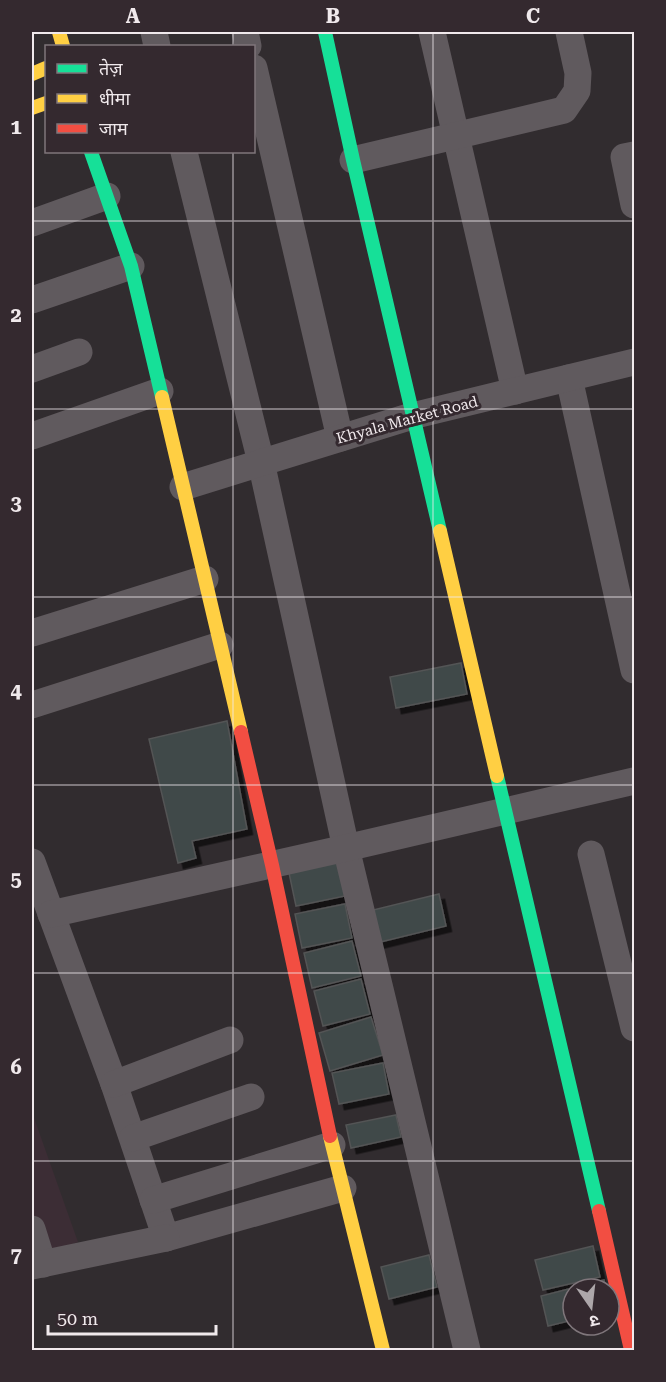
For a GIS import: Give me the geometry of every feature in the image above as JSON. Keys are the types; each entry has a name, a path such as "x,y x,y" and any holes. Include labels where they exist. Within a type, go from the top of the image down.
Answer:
{"street":[{"path":"325,32 412,416 631,1350"},
{"path":"432,32 515,391"},
{"path":"353,159 564,110 577,91 578,73 569,32"},
{"path":"255,72 340,438"},
{"path":"91,153 131,266 272,864 332,1145 383,1350"},
{"path":"184,153 261,462 346,848 467,1350"},
{"path":"634,155 624,157 634,205"},
{"path":"32,223 107,196"},
{"path":"32,300 131,266"},
{"path":"32,369 79,352"},
{"name":"Khyala Market Road","path":"183,487 412,416 634,362"},
{"path":"569,378 634,670"},
{"path":"32,436 160,391"},
{"path":"32,633 205,579"},
{"path":"32,705 220,645"},
{"path":"51,914 634,781"},
{"path":"591,854 634,1028"},
{"path":"32,862 114,1084 166,1238"},
{"path":"114,1084 230,1040"},
{"path":"133,1138 251,1097"},
{"path":"153,1200 332,1145"},
{"path":"32,1229 37,1265 166,1238 343,1188"}],"shaded area":[{"path":"32,1112 78,1242 32,1258"}],"building":[{"path":"461,663 467,694 396,708 390,677"},
{"path":"227,721 247,829 192,841 196,858 178,863 149,739"},
{"path":"337,858 345,896 296,906 288,868"},
{"path":"439,894 446,926 372,944 365,912"},
{"path":"345,904 352,938 302,948 295,914"},
{"path":"352,941 361,976 312,988 304,953"},
{"path":"361,979 370,1014 323,1026 314,991"},
{"path":"371,1017 383,1055 330,1071 319,1033"},
{"path":"383,1063 389,1094 339,1104 332,1073"},
{"path":"396,1115 401,1137 351,1148 346,1125"},
{"path":"593,1246 600,1277 561,1277 561,1286 543,1290 535,1260"},
{"path":"429,1255 437,1287 389,1299 381,1267"},
{"path":"561,1291 561,1323 548,1326 541,1296"}],"traffic: fast":[{"path":"325,32 440,531"},
{"path":"91,153 131,266 162,397"},
{"path":"497,776 599,1211"}],"traffic: slow":[{"path":"59,32 63,45"},
{"path":"32,74 45,68"},
{"path":"32,108 45,103"},
{"path":"162,397 241,732"},
{"path":"440,531 497,776"},
{"path":"330,1136 383,1350"}],"traffic: jam":[{"path":"241,732 330,1136"},
{"path":"599,1211 631,1350"}]}
